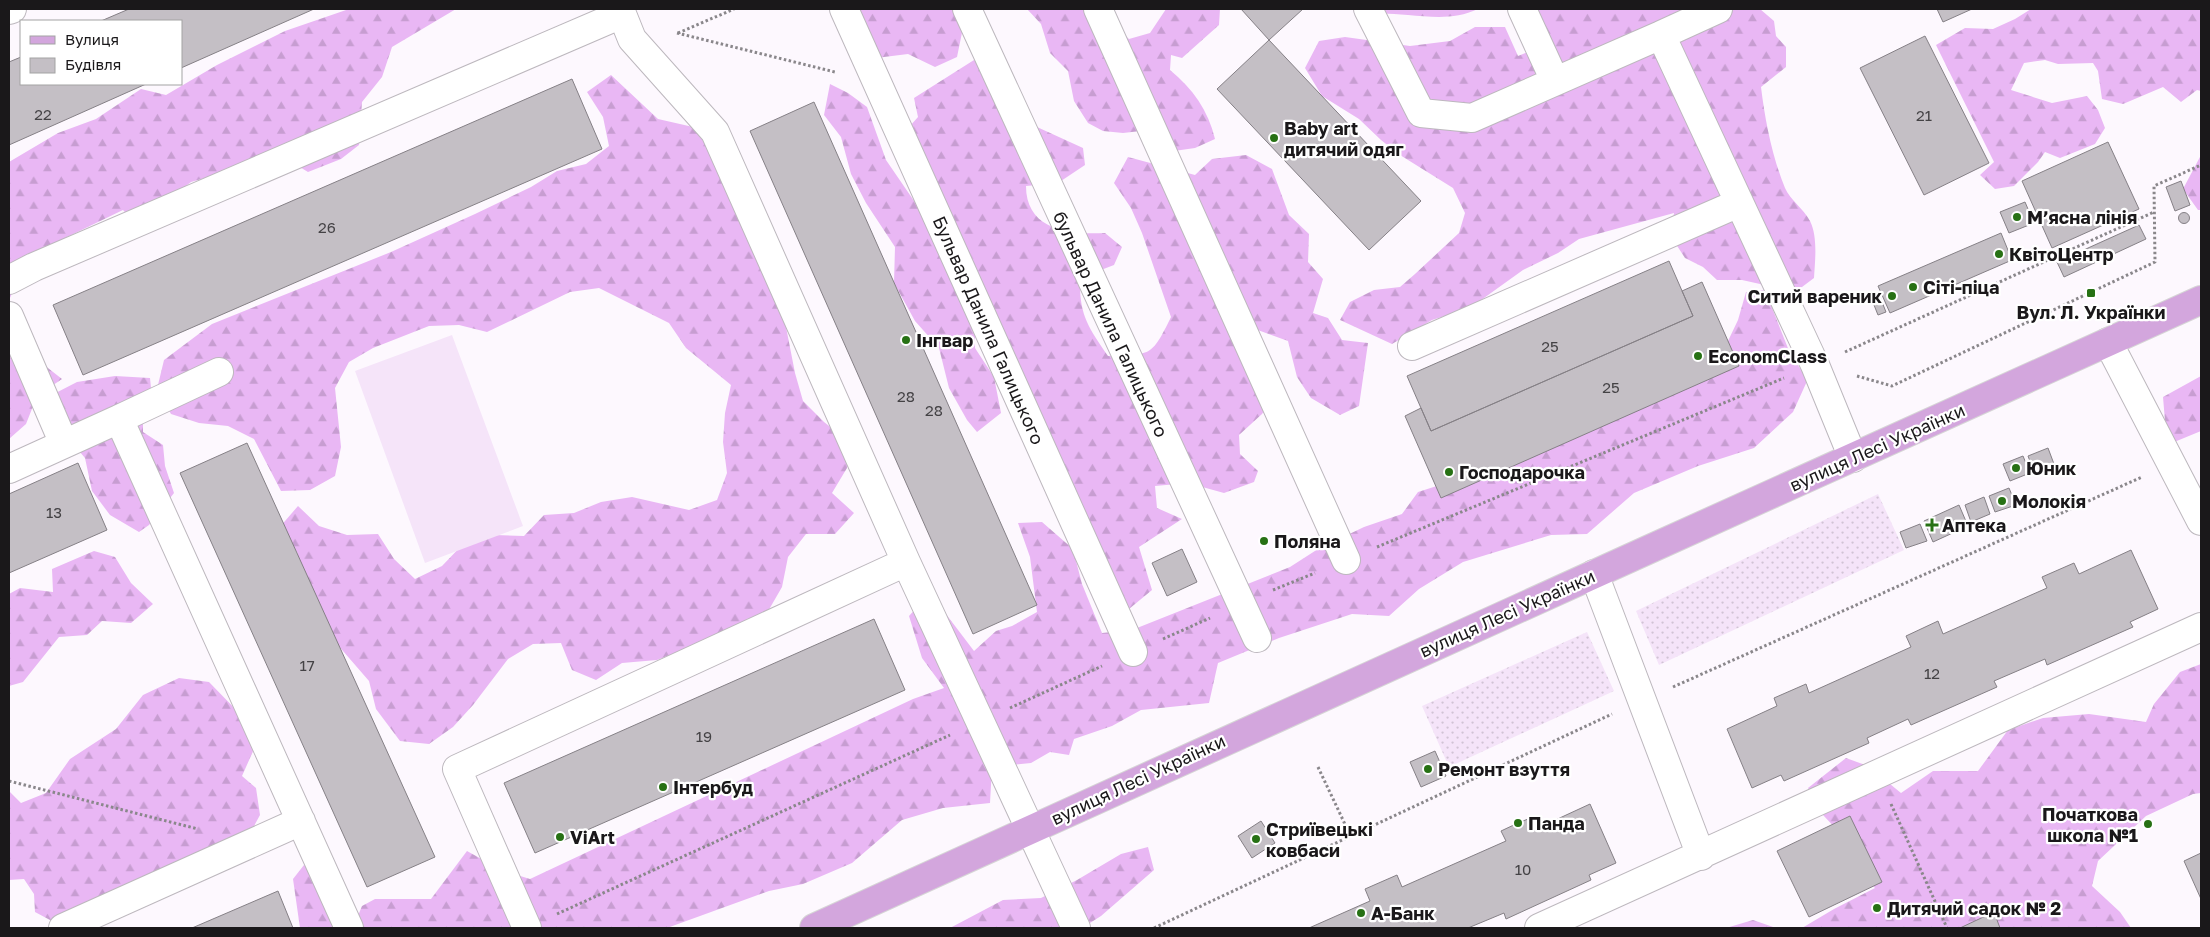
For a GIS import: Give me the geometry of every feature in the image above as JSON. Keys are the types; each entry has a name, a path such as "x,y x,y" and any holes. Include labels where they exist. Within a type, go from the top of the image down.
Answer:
{"main road":[{"name":"вулиця Лесі Українки","path":"814,928 2201,300"}],"street":[{"name":"Бульвар Данила Галицького","path":"844,9 1133,652"},
{"name":"бульвар Данила Галицького","path":"967,9 1257,638"},
{"path":"1098,9 1346,560"},
{"path":"1368,9 1420,113 1472,118 1718,9"},
{"path":"1522,9 1555,81"},
{"path":"9,280 34,267 621,11 632,39 715,132 906,562 1076,928"},
{"path":"1661,35 1815,366 1853,458"},
{"path":"1412,346 1740,203"},
{"path":"9,316 64,444"},
{"path":"2108,342 2201,521"},
{"path":"9,469 219,372"},
{"path":"119,419 349,928"},
{"path":"527,928 457,769 906,562"},
{"path":"1594,574 1701,856"},
{"path":"1539,928 1701,856 2201,627"},
{"path":"63,928 301,821"}],"path":[{"path":"632,39 678,33 734,9"},
{"path":"678,33 877,82"},
{"path":"1815,366 1892,386 2156,262 2154,186 2201,165"},
{"path":"1815,366 2154,212"},
{"path":"1154,928 1642,701 2171,464"},
{"path":"1318,768 1351,837"},
{"path":"1878,774 1947,928"},
{"path":"9,781 252,843"},
{"path":"527,928 651,870"}],"shaded area":[{"path":"452,335 523,526 425,563 355,371"},
{"path":"1878,494 1904,550 1659,665 1636,611"},
{"path":"1587,632 1614,691 1449,767 1422,706"}],"green space":[{"path":"349,9 456,9 392,47 382,77 362,102 359,145 341,159 308,172 275,152 236,169 191,182 136,224 123,210 65,238 15,287 9,300 9,162 58,133 96,119 141,89 166,95 217,65 285,31"},
{"path":"838,9 955,9 964,23 957,57 935,67 908,54 876,58"},
{"path":"1027,9 1103,9 1111,23 1129,39 1150,33 1166,9 1220,9 1219,25 1182,58 1171,55 1170,70 1186,85 1204,109 1215,139 1195,148 1174,151 1158,129 1123,133 1103,131 1088,123 1074,101 1068,71 1050,53 1041,24"},
{"path":"1358,9 1478,9 1461,15 1435,17 1377,13"},
{"path":"1533,9 1760,9 1774,21 1776,36 1786,47 1786,67 1761,87 1770,138 1780,176 1790,197 1813,227 1815,249 1814,278 1794,293 1781,293 1760,284 1742,280 1717,280 1703,267 1685,258 1670,235 1674,213 1579,239 1558,253 1523,270 1470,308 1432,320 1392,344 1340,320 1350,302 1374,290 1400,287 1459,233 1465,213 1453,188 1400,155 1359,119 1322,96 1305,68 1319,41 1345,37 1410,46 1450,41 1475,27 1505,27 1518,56 1540,47"},
{"path":"2031,9 2201,9 2201,91 2197,90 2181,102 2163,87 2123,104 2102,99 2098,71 2093,63 2058,64 2045,60 2024,63 2011,90 2052,103 2087,96 2098,110 2105,128 2095,144 2060,158 2045,152 2038,162 2014,186 1995,189 1980,175 1994,162 1936,45 1965,28 1993,29"},
{"path":"974,60 1037,127 1083,148 1085,165 1058,183 1026,186 1028,201 1033,212 1042,221 1064,231 1105,233 1122,247 1114,265 1080,278 1081,302 1086,320 1108,356 1142,354 1148,351 1159,340 1171,317 1142,233 1131,208 1114,183 1128,157 1195,175 1212,159 1246,155 1272,169 1289,215 1309,234 1308,262 1323,279 1313,313 1328,318 1342,340 1368,343 1359,406 1340,415 1311,398 1297,377 1288,341 1255,329 1276,394 1262,414 1239,435 1240,454 1258,471 1254,482 1224,493 1188,483 1155,486 1157,508 1182,519 1139,547 1152,590 1129,609 1111,599 902,135 918,117 914,98"},
{"path":"611,75 658,119 715,132 728,127 766,267 786,327 795,373 803,401 824,422 847,440 847,468 832,493 854,513 835,534 806,534 788,557 782,587 767,613 747,619 719,639 695,645 657,660 622,663 596,680 572,670 561,643 533,644 508,659 473,705 453,727 429,744 400,741 376,709 369,681 330,636 305,580 297,552 279,528 298,506 319,526 347,535 378,534 394,559 415,579 442,566 465,542 494,535 524,536 544,515 574,513 601,502 632,497 689,510 717,500 727,473 723,442 725,413 731,385 686,348 669,323 599,288 570,292 487,332 459,325 429,326 373,348 349,362 335,388 341,447 335,476 310,490 281,491 254,439 228,426 199,423 171,414 157,389 164,360 212,324 391,252 531,187 557,171 586,164 609,146 603,117 587,92"},
{"path":"830,84 848,93 867,107 886,160 936,233 975,312 975,348 994,377 1001,413 977,432 967,420 949,388 939,348 915,321 894,283 895,247 866,203 851,174 841,137 824,115"},
{"path":"2201,155 2201,210 2198,210 2183,189"},
{"path":"1765,290 1791,356 1808,379 1793,412 1754,448 1698,466 1634,493 1587,534 1551,535 1463,562 1419,589 1389,616 1352,614 1279,638 1218,663 1209,703 1141,710 1112,726 1074,739 1069,755 1050,752 1031,763 992,767 990,803 943,808 902,820 852,863 803,884 769,891 667,928 353,928 362,906 375,899 431,899 467,851 501,870 530,879 913,699 944,688 922,658 909,616 930,593 974,651 996,631 1012,626 1037,612 1030,557 1018,523 1042,522 1073,549 1082,584 1102,633 1132,630 1290,567 1318,549 1364,527 1402,514 1418,492 1465,477 1718,362 1738,320 1746,292"},
{"path":"9,354 39,361 62,379 37,396 26,424 9,439"},
{"path":"115,376 150,378 152,398 143,409 143,432 163,445 165,466 174,493 149,525 139,532 110,515 92,491 85,458 57,425 44,399 77,382"},
{"path":"2201,376 2201,431 2167,445 2163,397"},
{"path":"94,551 115,557 131,583 153,604 131,623 102,621 87,635 59,637 23,682 9,686 9,594 20,588 53,592 52,569"},
{"path":"2201,664 2201,793 2193,794 2146,816 2098,861 2092,886 2120,912 2131,928 1802,928 1875,888 1867,879 1855,849 1823,815 1808,788 1846,758 1868,766 1901,793 1933,771 1978,771 2008,730 2043,718 2089,714 2146,722 2154,704 2180,672"},
{"path":"179,678 209,682 244,718 254,749 242,776 256,788 260,815 240,852 65,928 35,912 34,894 24,879 9,880 9,791 21,803 46,793 70,759 116,729 143,695"},
{"path":"1148,847 1154,870 1101,916 1082,928 950,928 1003,900 1041,898 1077,880 1121,854"},
{"path":"304,865 310,868 335,928 300,928 293,879"},
{"path":"1753,920 1776,928 1726,928"}],"building":[{"path":"129,9 314,9 182,68 182,20 103,20"},
{"path":"1241,9 1303,9 1269,40"},
{"path":"1937,9 1972,9 1943,22"},
{"path":"1925,36 1989,163 1924,195 1860,68"},
{"path":"1269,40 1421,201 1369,250 1217,89"},
{"path":"20,57 20,85 144,85 9,145 9,62"},
{"path":"572,79 602,149 83,375 53,305"},
{"path":"814,102 1037,605 973,634 750,131"},
{"path":"2108,142 2139,209 2052,248 2022,181"},
{"path":"2181,181 2190,205 2175,211 2166,187"},
{"name":"Мʼясна лінія","path":"2025,202 2034,223 2009,233 2000,212"},
{"path":"2184,212 2190,218 2184,224 2178,218"},
{"path":"2139,225 2146,239 2064,277 2057,262"},
{"path":"2001,233 2012,260 1890,313 1878,286"},
{"path":"1669,261 1693,316 1431,431 1407,376"},
{"path":"1702,282 1739,366 1441,498 1405,416 1421,408 1431,431 1693,316 1682,291"},
{"path":"1880,297 1886,312 1878,315 1872,300"},
{"path":"247,443 435,857 367,887 180,473"},
{"path":"2048,448 2054,464 2034,472 2028,456"},
{"name":"Юник","path":"2023,456 2030,473 2010,481 2003,464"},
{"path":"78,463 107,530 9,573 9,494"},
{"name":"Молокія","path":"2009,488 2016,505 1995,512 1989,496"},
{"path":"1984,497 1990,514 1971,522 1965,505"},
{"path":"1959,505 1968,526 1933,542 1924,521"},
{"path":"1920,524 1927,541 1906,548 1900,532"},
{"path":"1182,549 1197,582 1167,596 1152,563"},
{"path":"2131,550 2158,609 2130,622 2133,627 2047,665 2045,659 1994,681 1997,687 1911,725 1908,719 1867,738 1869,743 1784,781 1781,775 1752,788 1727,729 1777,706 1774,698 1806,684 1809,693 1911,647 1906,636 1938,621 1943,634 2047,588 2042,577 2074,563 2079,574"},
{"path":"874,619 905,690 535,853 504,783"},
{"name":"Ремонт взуття","path":"1435,751 1446,776 1421,787 1410,762"},
{"path":"1590,804 1616,863 1589,875 1591,880 1506,919 1504,913 1468,928 1309,928 1370,901 1365,889 1397,875 1402,887 1506,841 1501,831 1518,823 1533,817 1538,828"},
{"path":"1850,816 1882,882 1809,917 1777,851"},
{"name":"Стриївецькі ковбаси","path":"1261,821 1275,843 1252,858 1238,836"},
{"path":"2201,853 2201,899 2184,861"},
{"path":"278,891 293,928 192,928"},
{"path":"1994,912 2000,928 1960,928"}],"place":[{"name":"Baby art дитячий одяг","path":"1274,138"},
{"name":"Мʼясна лінія","path":"2017,217"},
{"name":"КвітоЦентр","path":"1999,254"},
{"name":"Сіті-піца","path":"1913,287"},
{"name":"Вул. Л. Українки","path":"2091,293"},
{"name":"Ситий вареник","path":"1892,296"},
{"name":"Інгвар","path":"906,340"},
{"name":"EconomClass","path":"1698,356"},
{"name":"Юник","path":"2016,468"},
{"name":"Господарочка","path":"1449,472"},
{"name":"Молокія","path":"2002,501"},
{"name":"Аптека","path":"1932,525"},
{"name":"Поляна","path":"1264,541"},
{"name":"Ремонт взуття","path":"1428,769"},
{"name":"Інтербуд","path":"663,787"},
{"name":"Панда","path":"1518,823"},
{"name":"Початкова школа №1","path":"2148,824"},
{"name":"ViArt","path":"560,837"},
{"name":"Стриївецькі ковбаси","path":"1256,839"},
{"name":"Дитячий садок № 2","path":"1877,908"},
{"name":"А-Банк","path":"1361,913"}]}
